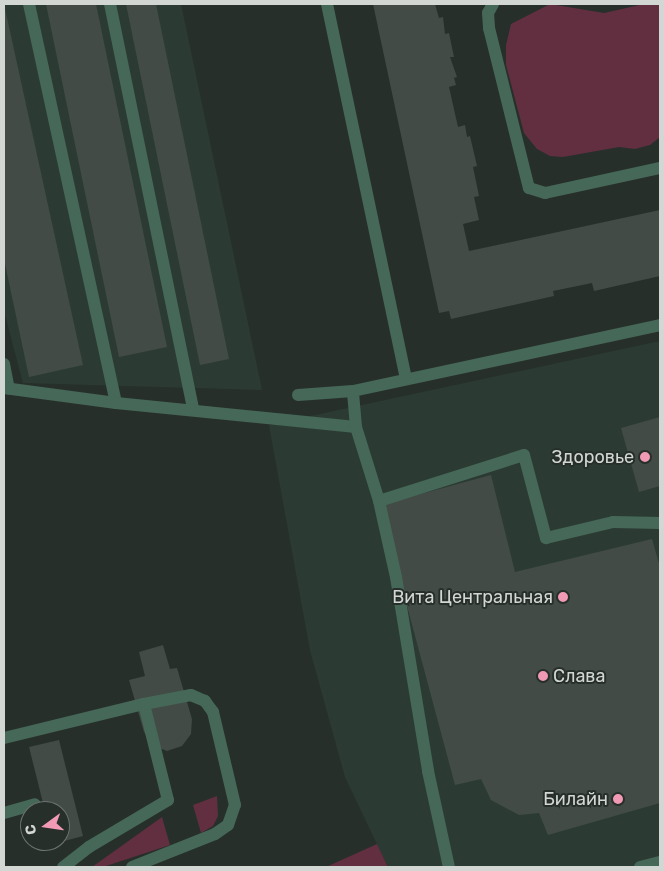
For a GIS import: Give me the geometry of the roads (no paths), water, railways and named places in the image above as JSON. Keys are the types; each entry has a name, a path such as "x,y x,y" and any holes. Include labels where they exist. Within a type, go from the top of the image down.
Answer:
{"lane":[{"path":"29,4 116,403"},
{"path":"110,4 193,410"},
{"path":"326,4 406,379"},
{"path":"492,4 488,13 489,28 528,188 545,193 660,168"},
{"path":"298,395 353,391 660,325"},
{"path":"4,364 6,388 116,403 356,426"},
{"path":"353,391 356,426 379,501 396,577 428,771 449,867"},
{"path":"379,501 524,455 546,538 613,522 660,523"},
{"path":"4,738 191,694 205,701 213,712 235,805 228,826 215,834 132,867"},
{"path":"63,867 89,847 168,800 144,704"},
{"path":"4,813 20,808"},
{"path":"640,867 660,862"}],"place":[{"name":"Здоровье","path":"645,457"},
{"name":"Вита Центральная","path":"563,597"},
{"name":"Слава","path":"543,676"},
{"name":"Билайн","path":"618,799"}]}
